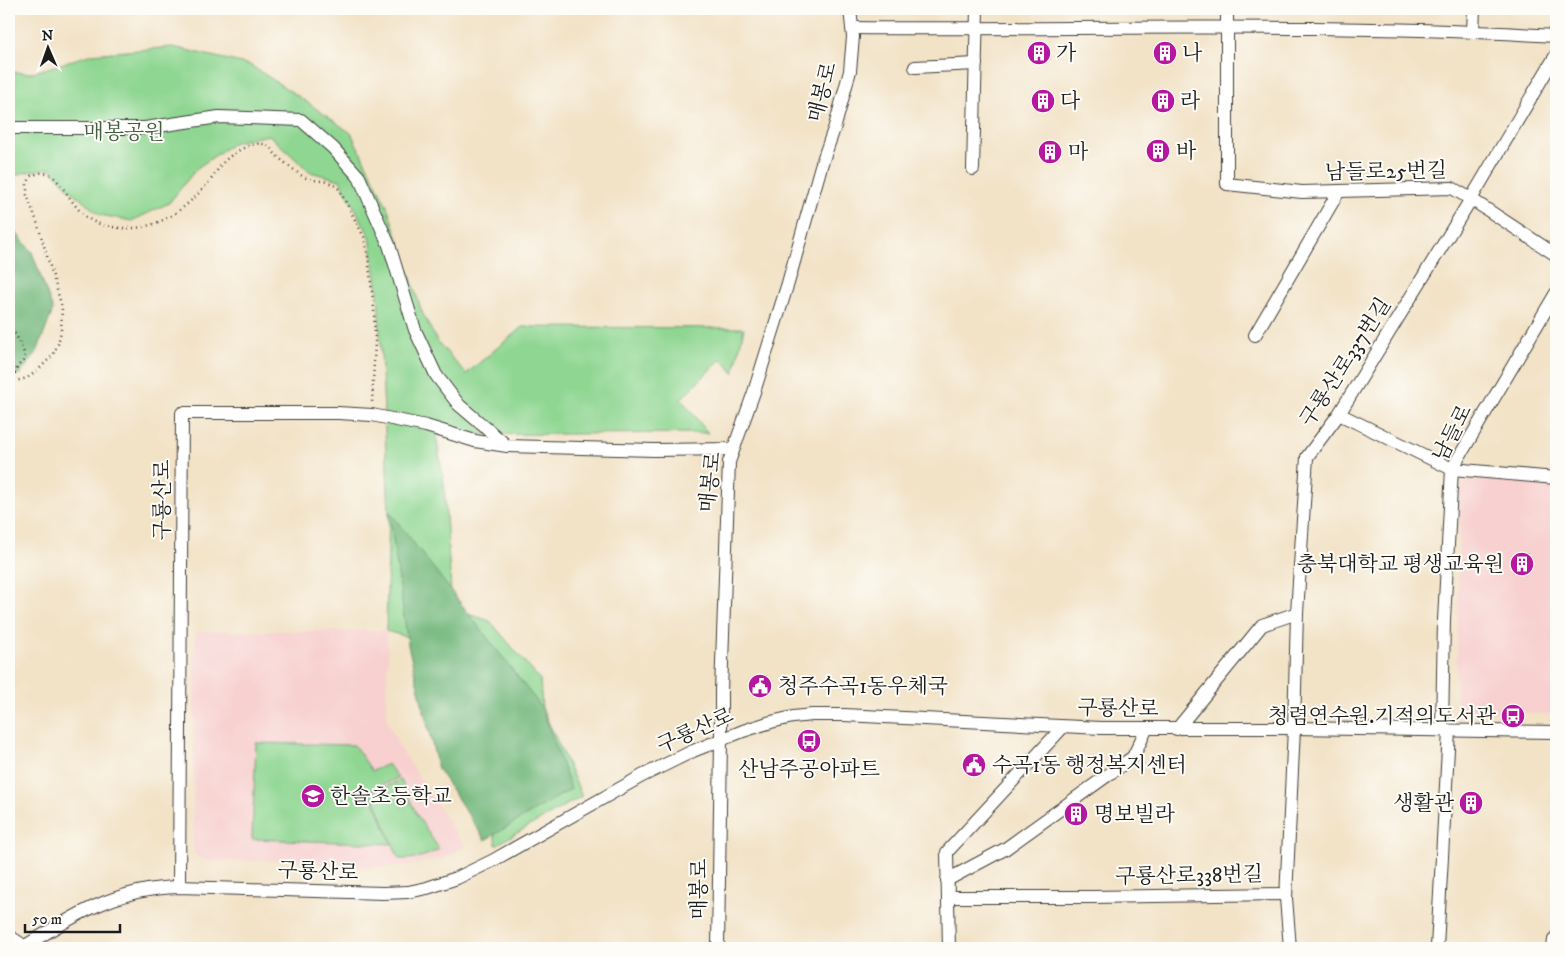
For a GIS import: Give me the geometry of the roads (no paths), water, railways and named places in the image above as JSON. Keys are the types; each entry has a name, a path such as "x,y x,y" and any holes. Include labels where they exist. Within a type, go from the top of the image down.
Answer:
{"street":[{"name":"매봉로","path":"718,948 721,692 729,462 757,383 788,283 850,71 853,37 850,9"},
{"path":"973,169 977,9"},
{"path":"1227,9 1227,27"},
{"path":"1473,31 1474,9"},
{"path":"852,28 1227,27 1473,31 1556,36"},
{"name":"남들로25번길","path":"1227,27 1227,184 1302,192 1452,188 1471,198 1556,256"},
{"name":"구룡산로337번길","path":"1294,728 1297,613 1307,457 1339,414 1556,55"},
{"path":"914,67 976,64"},
{"path":"9,128 145,128 219,117 300,120 332,148 359,177 390,245 415,330 436,375 459,405 507,446 654,450 733,449"},
{"path":"1255,334 1339,191"},
{"name":"남들로","path":"1436,948 1446,730 1444,620 1452,469 1556,294"},
{"name":"구룡산로","path":"179,887 182,413 338,413 372,415 426,426 475,441 507,446"},
{"path":"1339,414 1452,469 1556,478"},
{"path":"1177,728 1262,625 1297,613"},
{"name":"구룡산로","path":"24,948 47,932 100,903 144,890 179,887 383,893 408,892 427,888 457,878 492,861 642,776 693,750 743,730 771,722 812,715 844,715 1063,727 1556,732"},
{"path":"948,948 947,852 1063,727"},
{"path":"947,880 1005,849 1133,758 1147,728"},
{"name":"구룡산로338번길","path":"1290,948 1286,894 1294,728"},
{"name":"구룡산로338번길","path":"948,897 1286,894"},
{"path":"9,936 24,948"},
{"path":"1553,948 1556,937"}],"place":[{"name":"가","path":"1039,53"},
{"name":"나","path":"1165,53"},
{"name":"다","path":"1043,101"},
{"name":"라","path":"1163,101"},
{"name":"바","path":"1158,151"},
{"name":"마","path":"1050,152"},
{"name":"충북대학교 평생교육원","path":"1522,564"},
{"name":"청주수곡1동우체국","path":"760,686"},
{"name":"청렴연수원.기적의도서관","path":"1513,716"},
{"name":"산남주공아파트","path":"809,741"},
{"name":"수곡1동 행정복지센터","path":"974,765"},
{"name":"한솔초등학교","path":"313,796"},
{"name":"생활관","path":"1471,803"},
{"name":"명보빌라","path":"1076,814"}],"park label":[{"name":"매봉공원","path":"124,132"}]}
